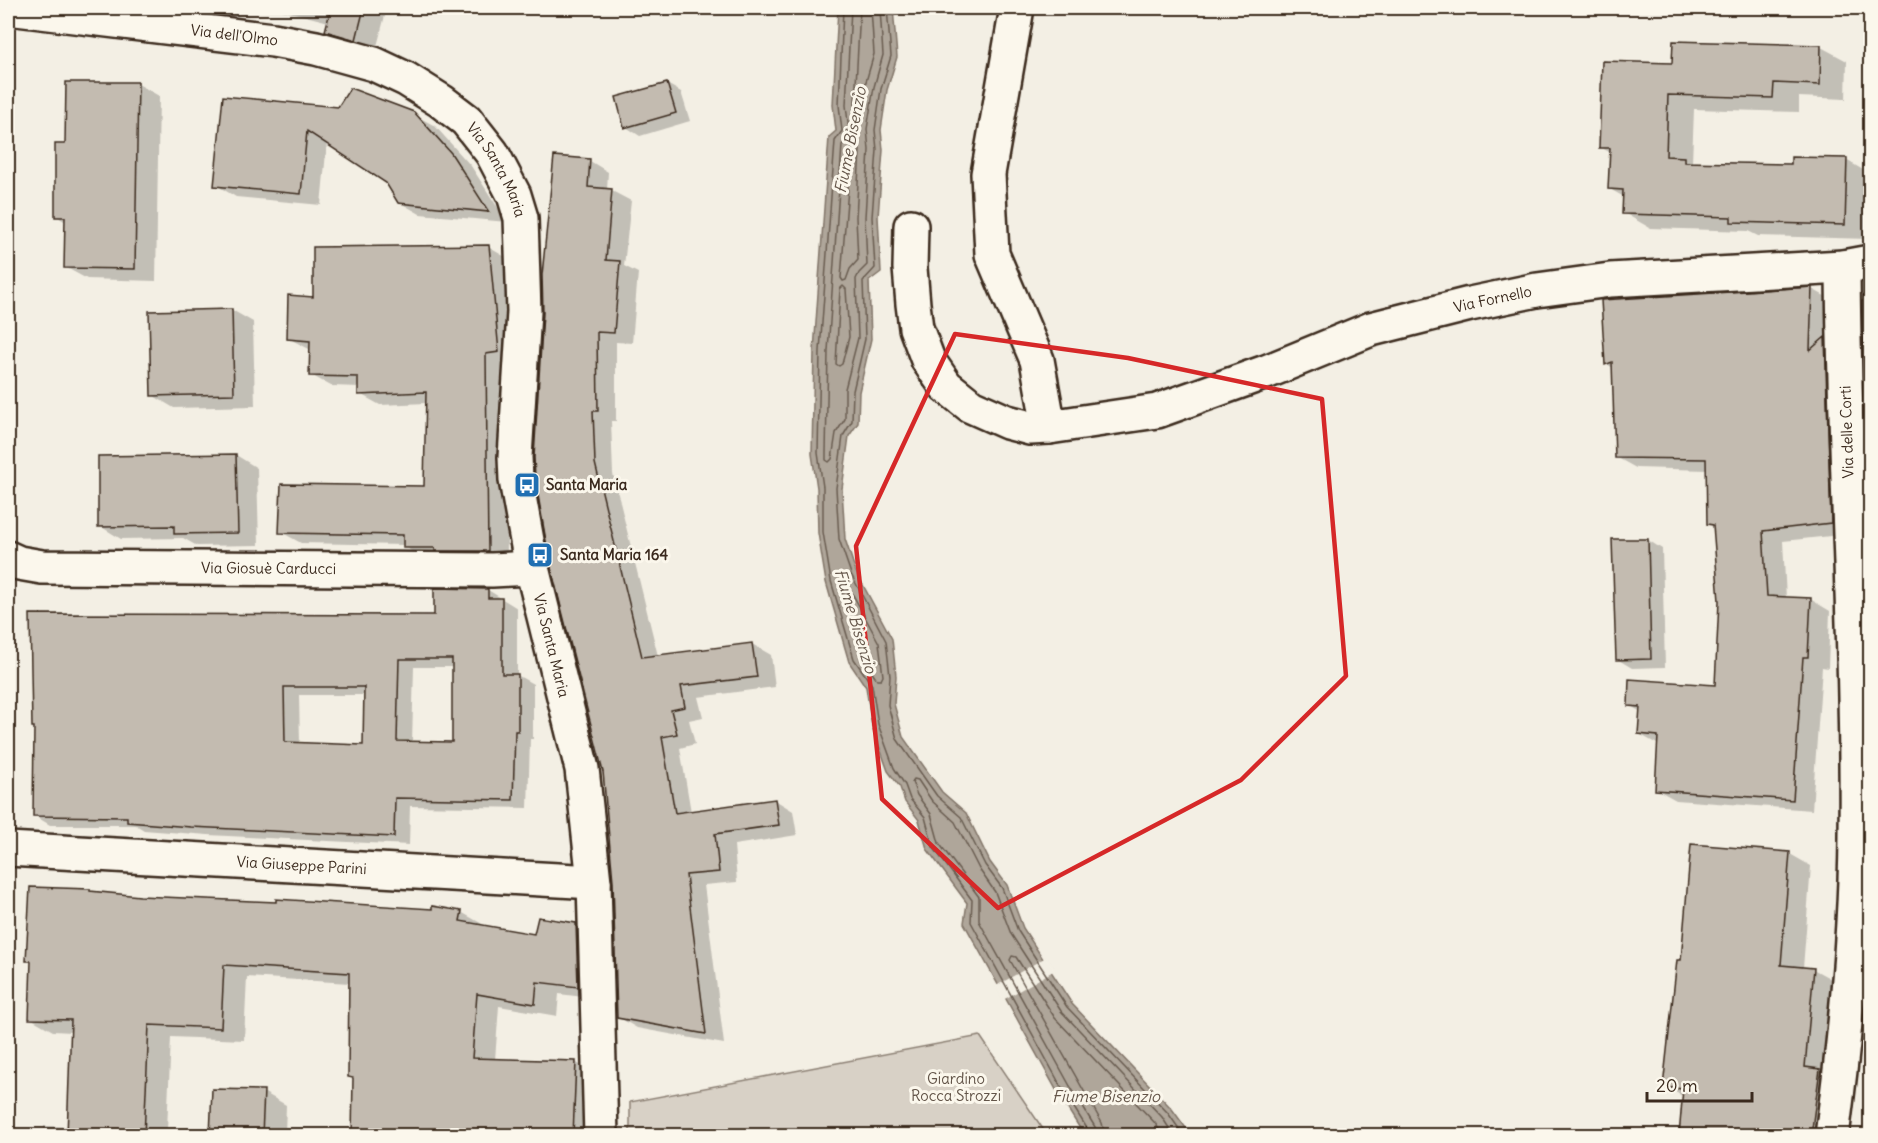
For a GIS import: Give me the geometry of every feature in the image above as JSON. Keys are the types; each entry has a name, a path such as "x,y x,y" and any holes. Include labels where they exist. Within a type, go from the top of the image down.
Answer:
{"street":[{"name":"Via dell'Olmo","path":"8,8 273,40 316,48 374,64 419,87"},
{"path":"1017,8 988,174 992,254 1037,360 1049,427"},
{"name":"Via Santa Maria","path":"419,87 457,112 480,135 502,170 514,195 521,218 524,312 515,468 519,504 532,568 582,769 594,882 601,1136"},
{"name":"Via Fornello","path":"910,226 910,268 916,328 928,360 946,386 971,406 1007,422 1030,428 1157,411 1266,372 1371,329 1526,292 1610,280 1857,265"},
{"name":"Via delle Corti","path":"1832,1136 1848,1004 1856,840 1856,688 1844,368 1857,265"},
{"name":"Via Giosuè Carducci","path":"8,558 42,567 492,570 532,568"},
{"name":"Via Giuseppe Parini","path":"8,849 594,882"}],"highlighted area":[{"path":"955,334 1128,358 1322,399 1346,676 1241,780 998,908 882,799 856,546"}],"green space":[{"name":"Giardino Rocca Strozzi","path":"980,1036 1047,1135 630,1135 630,1102"}],"water":[{"name":"Fiume Bisenzio","path":"838,8 893,8 897,57 887,90 881,130 883,150 878,217 881,272 869,281 871,339 859,392 858,423 849,436 842,489 845,539 856,572 892,639 896,676 894,704 903,737 942,792 966,813 990,862 1007,885 1023,928 1072,1004 1172,1109 1191,1135 1084,1135 1058,1093 964,923 967,903 927,849 919,820 905,802 900,787 888,771 872,726 866,687 849,662 826,582 818,533 817,488 812,454 814,351 829,137 836,131 833,105"}],"pier":[{"path":"1046,957 1055,970 1003,1000 996,986"}],"building":[{"path":"331,8 364,8 356,40 325,31"},
{"path":"1673,41 1821,45 1820,85 1774,83 1773,98 1668,95 1666,156 1684,157 1684,162 1791,164 1791,157 1847,158 1845,225 1731,222 1731,217 1622,214 1623,190 1608,189 1610,148 1599,148 1602,61 1672,63"},
{"path":"66,82 138,82 135,269 64,268 65,217 55,217 55,144 65,144"},
{"path":"667,83 676,113 624,128 616,97"},
{"path":"350,88 414,112 451,153 489,212 398,203 386,183 307,131 301,194 214,186 223,96 338,107"},
{"path":"554,156 590,159 588,187 612,189 606,260 620,261 614,333 597,332 598,411 593,411 595,463 642,657 752,643 757,677 681,686 685,707 671,710 677,734 662,737 675,813 775,799 779,825 715,834 719,872 686,875 706,1034 617,1018 613,881 603,772 550,564 535,478 534,457 543,313 542,275"},
{"path":"489,245 499,352 486,354 488,551 435,551 435,548 403,548 403,535 279,533 281,484 424,486 426,392 358,395 358,377 309,376 310,341 287,339 288,295 313,297 313,247"},
{"path":"1812,287 1810,350 1825,337 1831,523 1763,531 1767,596 1811,598 1808,657 1803,657 1793,800 1655,790 1658,736 1638,734 1640,707 1628,706 1629,679 1715,685 1719,601 1713,525 1707,524 1706,459 1615,458 1612,362 1605,365 1601,300"},
{"path":"1870,294 1870,519 1868,519 1862,302"},
{"path":"232,309 234,394 151,396 149,311"},
{"path":"236,454 238,533 174,534 174,526 98,527 98,456"},
{"path":"1612,539 1648,539 1651,659 1616,660"},
{"path":"434,588 488,589 488,598 502,598 502,674 518,674 518,731 515,731 513,800 395,798 394,837 191,827 127,822 127,817 33,816 34,727 32,727 30,614 434,615","holes":["399,659 452,659 452,742 397,741","284,687 364,687 363,745 285,742"]},
{"path":"1691,844 1790,852 1781,965 1814,968 1805,1067 1820,1069 1811,1136 1679,1136 1683,1089 1663,1087 1677,960 1681,960"},
{"path":"30,887 90,889 90,891 140,896 276,902 276,899 432,909 432,906 462,911 460,921 534,934 538,917 576,923 578,987 537,982 535,1004 477,994 472,1058 576,1061 573,1136 352,1136 353,1078 348,1077 349,973 224,965 221,1028 149,1025 144,1136 67,1136 71,1020 29,1019 31,961 26,961"},
{"path":"212,1089 264,1090 262,1136 210,1136"}],"place":[{"name":"Santa Maria","path":"527,485"},
{"name":"Santa Maria 164","path":"540,555"}]}
